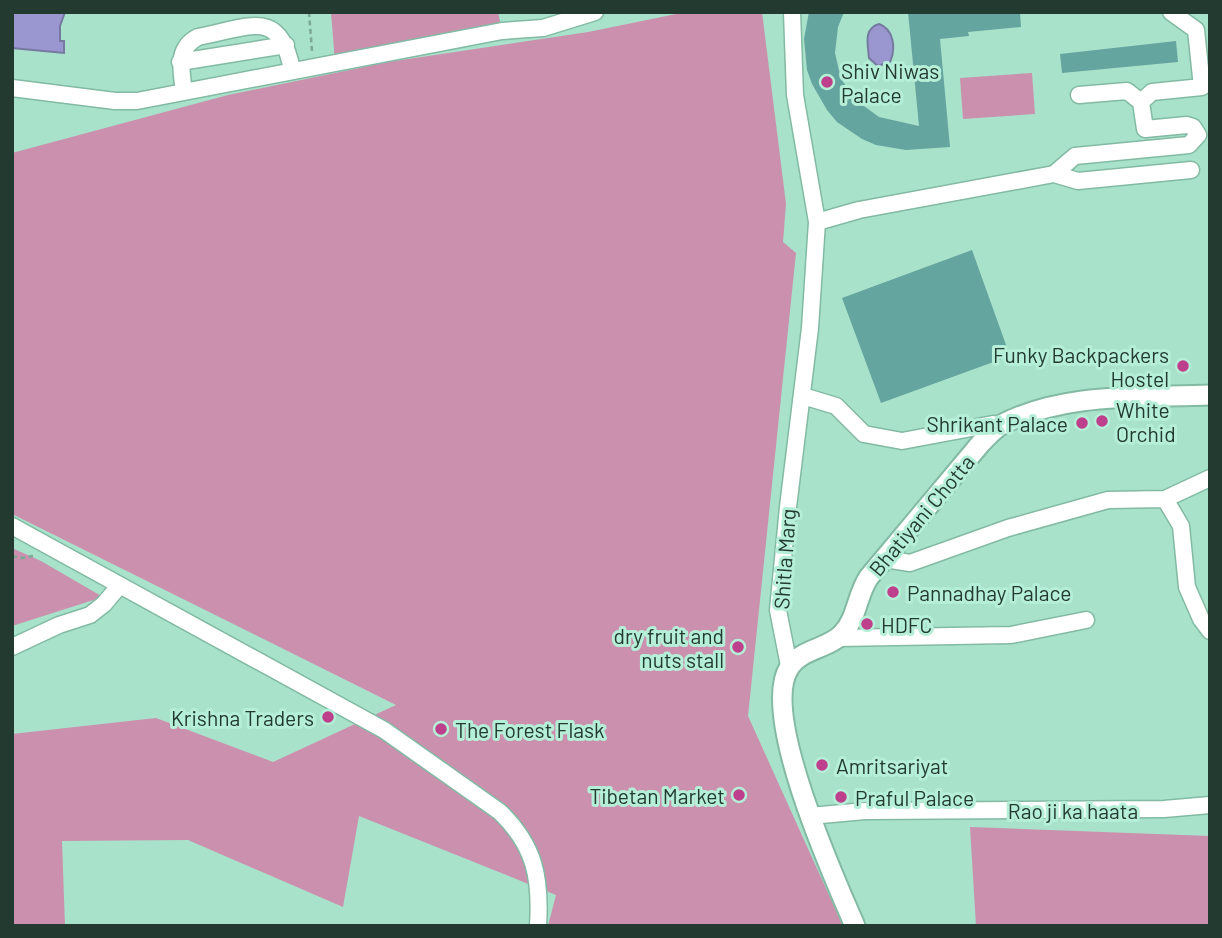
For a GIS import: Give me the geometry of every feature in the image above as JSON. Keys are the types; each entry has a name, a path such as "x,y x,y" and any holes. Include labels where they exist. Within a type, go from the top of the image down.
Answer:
{"main road":[{"name":"Bhatiyani Chotta","path":"838,638 852,618 862,586 981,443 999,426 1026,414 1061,405 1109,399 1210,395"},
{"path":"789,666 807,652 838,638"},
{"name":"Shitla Marg","path":"789,666 784,686 785,718 799,788 855,926"}],"street":[{"path":"12,88 127,102 502,31 543,28 595,12"},
{"path":"1141,102 1152,92 1202,87 1196,30 1171,12"},
{"name":"Shitla Marg","path":"789,666 778,610 803,396 817,222 795,95 794,17"},
{"path":"184,90 180,62 182,53 191,41 198,37 256,26 273,29 280,35 286,45 292,70"},
{"path":"180,62 286,45"},
{"path":"1054,174 1075,156 1189,145 1198,135 1193,127 1188,125 1145,129 1141,102 1127,91 1079,95"},
{"path":"817,222 870,208 1054,174 1078,181 1191,170"},
{"path":"803,396 835,406 864,434 902,441 993,424 999,426"},
{"path":"885,559 910,563 1007,528 1108,499 1165,499 1210,478"},
{"path":"1165,499 1181,526 1187,587 1201,619 1210,631"},
{"path":"12,526 384,730 500,812 516,827 527,844 533,861 538,926"},
{"path":"12,647 97,611 120,585"},
{"path":"838,638 1010,635 1086,620"},
{"name":"Rao ji ka haata","path":"810,816 866,811 1164,809 1210,805"}],"path":[{"path":"309,12 314,66"}],"shaded area":[{"path":"12,12 65,12 60,26 60,41 64,41 64,53 12,48"},
{"path":"331,12 498,12 502,31 335,62"},
{"path":"686,12 762,12 786,204 783,242 796,253 748,716 843,926 548,926 556,895 359,816 343,907 188,840 62,841 65,926 12,926 12,734 156,718 273,762 396,705 12,514 12,153 228,95 388,62 588,32"},
{"path":"879,24 891,35 893,51 890,62 878,66 869,58 868,42 871,29"},
{"path":"1032,73 1035,114 963,119 960,78"},
{"path":"12,548 41,561 103,597 12,626"},
{"path":"970,827 1210,836 1210,926 976,926"}],"building":[{"name":"Shiv Niwas Palace","path":"809,12 844,12 838,27 835,53 841,79 857,101 879,117 919,126 908,12 1020,12 1021,27 968,32 969,36 940,39 950,147 906,150 876,145 862,139 837,122 827,110 807,70 804,39"},
{"path":"1176,41 1178,62 1062,73 1060,54"},
{"path":"972,250 1010,356 881,403 842,298"}],"place":[{"name":"Shiv Niwas Palace","path":"827,82"},
{"name":"Funky Backpackers Hostel","path":"1183,366"},
{"name":"White Orchid","path":"1102,421"},
{"name":"Shrikant Palace","path":"1082,423"},
{"name":"Pannadhay Palace","path":"893,592"},
{"name":"HDFC","path":"867,624"},
{"name":"dry fruit and nuts stall","path":"738,647"},
{"name":"Krishna Traders","path":"328,717"},
{"name":"The Forest Flask","path":"441,729"},
{"name":"Amritsariyat","path":"822,765"},
{"name":"Tibetan Market","path":"739,795"},
{"name":"Praful Palace","path":"841,797"}]}
